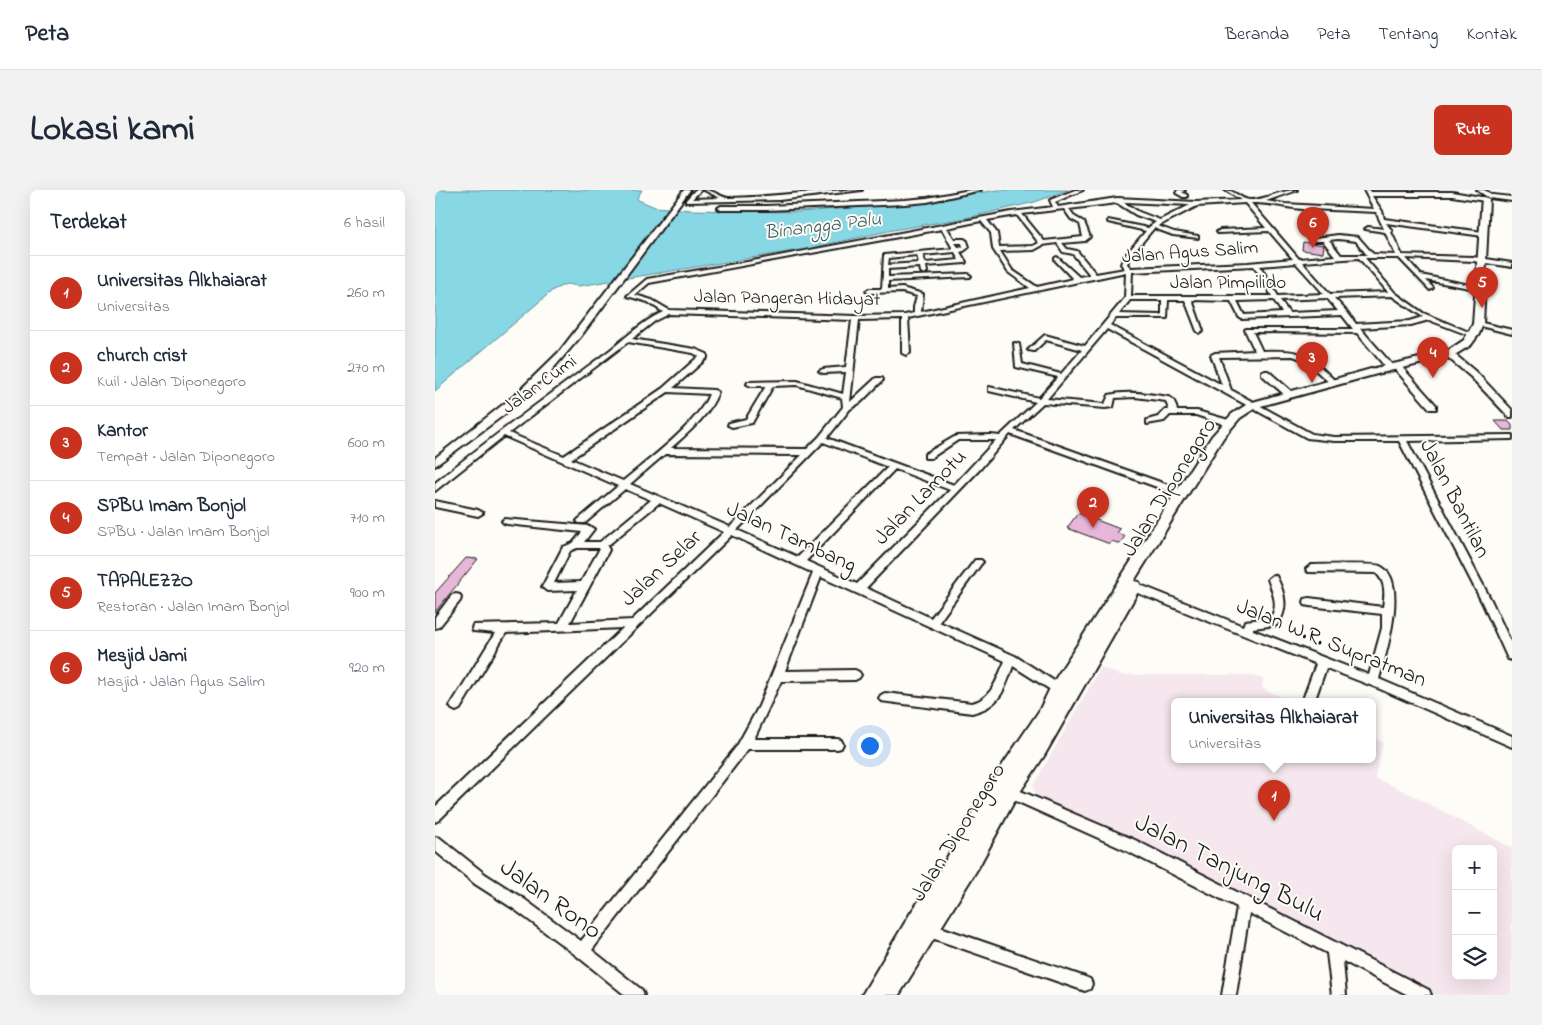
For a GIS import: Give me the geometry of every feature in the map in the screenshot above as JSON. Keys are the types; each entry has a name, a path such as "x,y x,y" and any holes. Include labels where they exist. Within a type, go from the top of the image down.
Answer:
{"highway":[{"path":"1391,368 1449,354 1465,346 1473,335 1478,324 1481,288 1483,210 1480,194"},
{"name":"Jalan Diponegoro","path":"873,995 917,921 947,876 988,803 1045,716 1058,690 1212,443 1237,416 1287,393 1391,368"},
{"name":"Jalan Diponegoro","path":"887,995 926,929 971,861 1009,792 1038,750 1188,494 1228,433 1257,407 1379,374 1391,368"}],"main road":[{"path":"435,463 508,406 561,355 609,295 672,207 687,190"},
{"path":"1480,194 1512,200"},
{"path":"1480,194 1512,200"}],"street":[{"path":"698,190 689,201 859,190"},
{"path":"707,190 715,196 729,199"},
{"path":"721,208 905,202 927,200 978,190"},
{"path":"1182,190 1178,192 1185,196"},
{"path":"1227,190 1247,202 1391,368 1433,407"},
{"path":"667,312 650,301 630,296 647,281 1018,213 1099,203 1124,197 1152,198 1196,204 1247,202 1294,190"},
{"path":"1463,190 1468,196"},
{"path":"1056,208 1052,201 1078,191"},
{"path":"1368,192 1429,192 1468,196 1480,194"},
{"path":"1368,192 1379,210 1400,256 1408,267 1421,277 1430,288"},
{"path":"1117,200 1125,207 1145,217 1161,222"},
{"path":"1259,200 1276,205 1379,210"},
{"path":"1127,298 1129,270 1124,264 1125,258 1151,228 1196,204"},
{"path":"997,249 1034,248 1042,243 1085,239 1087,237 1082,223 1073,218 1065,207"},
{"path":"1305,207 1309,214 1315,216 1317,223 1314,226 1305,226 1309,236 1314,240 1339,237 1358,239 1372,257"},
{"path":"1018,213 1042,243"},
{"path":"983,220 993,229 997,249 1010,271 1036,289"},
{"path":"1110,221 1196,237"},
{"path":"885,267 963,263 944,227"},
{"path":"1368,229 1387,227 1483,234"},
{"path":"1220,232 1270,229"},
{"path":"1325,239 1339,257"},
{"path":"885,290 886,256 965,248 966,244 961,241 952,241"},
{"path":"1059,242 1065,251 1075,252 1094,276"},
{"path":"920,253 925,278"},
{"name":"Jalan Agus Salim","path":"905,317 1129,270 1256,264 1339,257 1400,256 1481,260 1512,265"},
{"path":"1361,257 1393,294 1427,318 1473,335"},
{"path":"1057,259 1078,280"},
{"path":"1256,264 1287,316"},
{"path":"885,279 968,276"},
{"path":"1421,277 1481,288"},
{"path":"869,291 903,290 921,295 917,307 918,315"},
{"name":"Jalan Pimpilido","path":"1127,298 1233,299 1393,294"},
{"name":"Jalan Lamotu","path":"858,590 956,489 1009,431 1041,401 1061,376 1087,349 1127,298"},
{"path":"1113,316 1165,317 1165,298"},
{"path":"1188,299 1200,331"},
{"path":"1233,299 1260,354"},
{"name":"Jalan Pangeran Hidayat","path":"667,312 857,318 905,317"},
{"name":"Jalan Cumi","path":"435,488 503,433 655,318 667,312"},
{"path":"1242,317 1345,313"},
{"path":"905,317 906,353"},
{"path":"847,407 846,397 857,318"},
{"path":"1248,330 1357,328 1411,323 1427,318"},
{"path":"1478,324 1512,332"},
{"path":"1106,326 1298,431 1321,438 1403,440 1512,437"},
{"path":"1032,350 1045,337 1087,349"},
{"path":"564,460 666,390 704,356 695,351 627,340"},
{"path":"1016,344 1019,365 1061,376"},
{"path":"1228,392 1215,355 1294,353 1303,355 1331,382"},
{"path":"1449,354 1474,376 1512,415"},
{"path":"823,371 850,368"},
{"path":"1265,373 1287,393"},
{"name":"Jalan Selar","path":"435,816 731,530 822,439 847,407 858,400 879,380"},
{"path":"732,425 749,421 771,383"},
{"path":"751,384 804,384 846,397"},
{"path":"992,389 1041,401 1108,406 1113,396 1143,396 1168,399 1174,413"},
{"path":"582,521 617,491 622,484 663,451 695,420 714,393 711,391 666,390"},
{"path":"1149,422 1161,419 1168,412 1197,413 1229,423"},
{"path":"1009,431 1182,492"},
{"name":"Jalan Tambang","path":"503,433 731,530 931,624 1011,659 1058,690"},
{"path":"928,456 956,438 991,437 1003,439"},
{"path":"1497,437 1512,442"},
{"path":"822,439 956,489"},
{"name":"Jalan Bantilan","path":"1403,440 1487,602 1512,656"},
{"path":"663,451 809,452"},
{"path":"799,562 893,466"},
{"path":"585,586 547,587 566,549 575,545 602,545 657,500"},
{"path":"435,504 479,513"},
{"path":"507,521 589,529 575,545"},
{"path":"562,627 604,550 602,545"},
{"path":"931,624 978,562"},
{"path":"1311,569 1378,569 1383,572 1391,591 1387,611 1387,628 1373,682"},
{"path":"582,951 745,744 760,719 778,676 795,626 819,571"},
{"path":"1247,631 1249,624 1273,622 1278,617 1282,604 1273,578"},
{"name":"Jalan W.R. Supratman","path":"1134,587 1373,682 1512,742"},
{"path":"435,624 456,598"},
{"path":"1309,602 1387,611"},
{"path":"477,628 503,629 632,624"},
{"path":"456,706 503,629"},
{"path":"885,698 977,707 993,698 999,689 1011,659"},
{"path":"1309,698 1322,662"},
{"path":"778,676 855,676"},
{"path":"745,744 837,744"},
{"name":"Jalan Tanjung Bulu","path":"1009,792 1117,838 1424,995"},
{"name":"Jalan Rono","path":"435,843 480,879 519,904 582,951 637,995"},
{"path":"1229,995 1244,904"},
{"path":"926,929 1085,984"},
{"path":"1334,948 1339,995"}],"shaded area":[{"path":"1101,667 1120,675 1248,675 1263,679 1262,687 1284,698 1171,698 1171,763 1376,763 1376,739 1383,742 1375,778 1410,794 1512,848 1512,995 1428,995 1191,878 1036,795 1033,786"}],"water":[{"name":"Binangga Palu","path":"435,190 642,190 637,198 638,200 655,207 691,210 798,212 913,203 997,190 1068,190 1035,202 966,218 893,230 806,249 579,286 566,284 553,290 435,391"}],"building":[{"path":"1303,242 1324,245 1323,253 1302,250"},
{"path":"1495,421 1508,421 1512,425 1512,430 1503,430"},
{"path":"1078,513 1120,529 1117,533 1125,536 1120,544 1112,541 1110,544 1067,528"},
{"path":"466,558 478,559 435,612 435,593"}],"place":[{"name":"Mesjid Jami","path":"1313,248"},
{"name":"TAPALEZZO","path":"1482,308"},
{"name":"SPBU Imam Bonjol","path":"1433,378"},
{"name":"Kantor","path":"1312,383"},
{"name":"church crist","path":"1093,528"},
{"name":"Universitas Alkhaiarat","path":"1274,821"}]}
